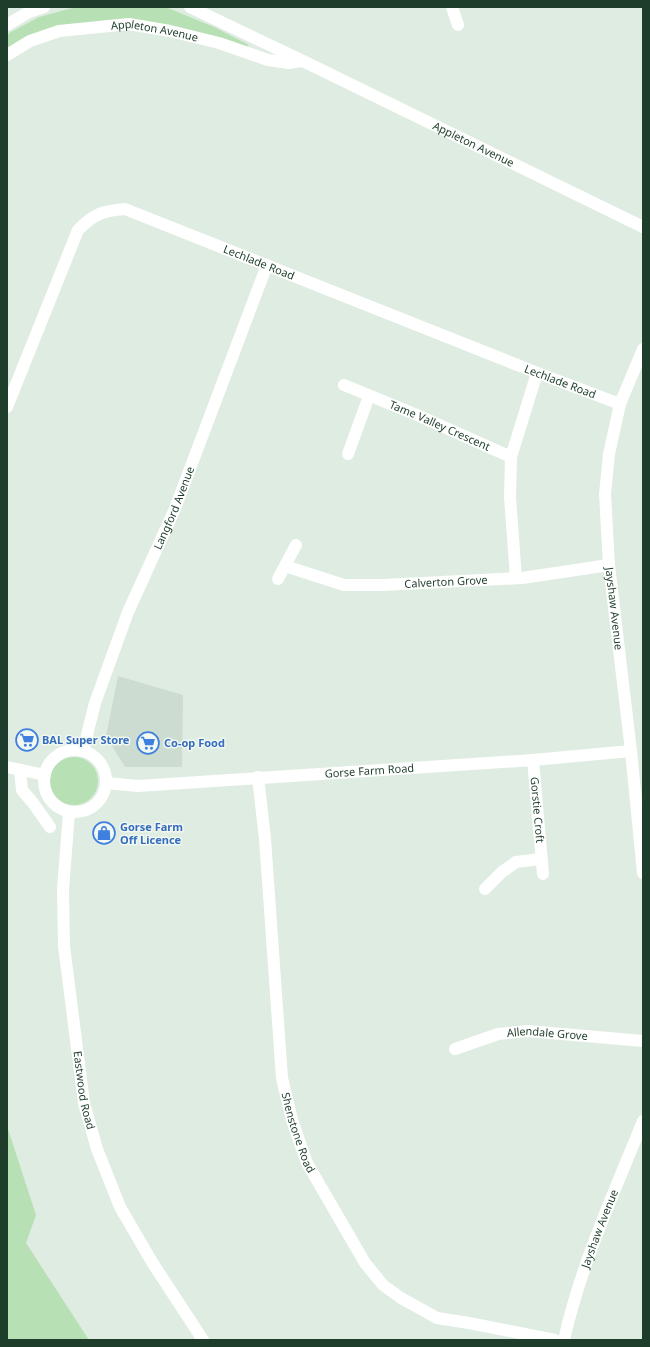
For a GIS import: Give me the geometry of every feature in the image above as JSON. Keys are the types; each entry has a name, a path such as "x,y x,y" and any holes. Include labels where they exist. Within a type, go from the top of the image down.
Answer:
{"street":[{"path":"7,25 30,12 44,7"},
{"name":"Appleton Avenue","path":"190,7 643,227"},
{"path":"452,7 458,25"},
{"name":"Appleton Avenue","path":"7,55 30,41 59,31 129,24 170,31 218,43 268,60 289,63 303,61"},
{"name":"Lechlade Road","path":"7,407 78,230 90,218 108,211 126,209 537,373 620,404"},
{"name":"Langford Avenue","path":"83,751 95,703 128,612 174,511 267,265"},
{"name":"Jayshaw Avenue","path":"643,349 620,404 608,454 605,494 609,565 631,751 643,873"},
{"path":"516,578 510,497 511,457 537,373"},
{"name":"Tame Valley Crescent","path":"344,386 417,415 511,457"},
{"path":"348,454 369,396"},
{"path":"278,579 296,545"},
{"name":"Calverton Grove","path":"285,566 344,585 384,585 516,578 609,565"},
{"path":"73,750 83,751 96,758 104,769 106,783 104,794 90,809 80,812 69,812 54,805 49,798 45,791 44,775 48,765 63,752 73,750"},
{"name":"Gorse Farm Road","path":"106,783 138,786 533,760 631,751"},
{"name":"Gorstie Croft","path":"533,760 542,874"},
{"path":"7,766 44,775"},
{"path":"20,770 22,790 50,827"},
{"name":"Shenstone Road","path":"258,777 265,839 282,1078 292,1120 307,1163 366,1263 383,1285 401,1298 437,1318 555,1340"},
{"name":"Eastwood Road","path":"69,812 63,890 64,946 84,1103 97,1149 120,1207 152,1262 203,1340"},
{"path":"485,889 502,872 516,862 541,859"},
{"name":"Allendale Grove","path":"455,1049 498,1034 528,1031 643,1041"},
{"name":"Jayshaw Avenue","path":"564,1340 568,1318 585,1268 643,1121"}],"shaded area":[{"path":"118,676 183,695 182,767 125,767 106,736"}],"green space":[{"path":"76,7 168,8 214,27 249,45 246,47 120,21 7,50 7,35 11,32 39,17"},
{"path":"69,757 79,757 91,764 98,776 98,786 91,798 79,805 69,805 61,801 54,794 50,786 50,776 54,768 61,761"},
{"path":"7,1126 36,1215 26,1243 89,1340 7,1340"}],"place":[{"name":"BAL Super Store","path":"27,740"},
{"name":"Co-op Food","path":"148,743"},
{"name":"Gorse Farm Off Licence","path":"104,833"}]}
